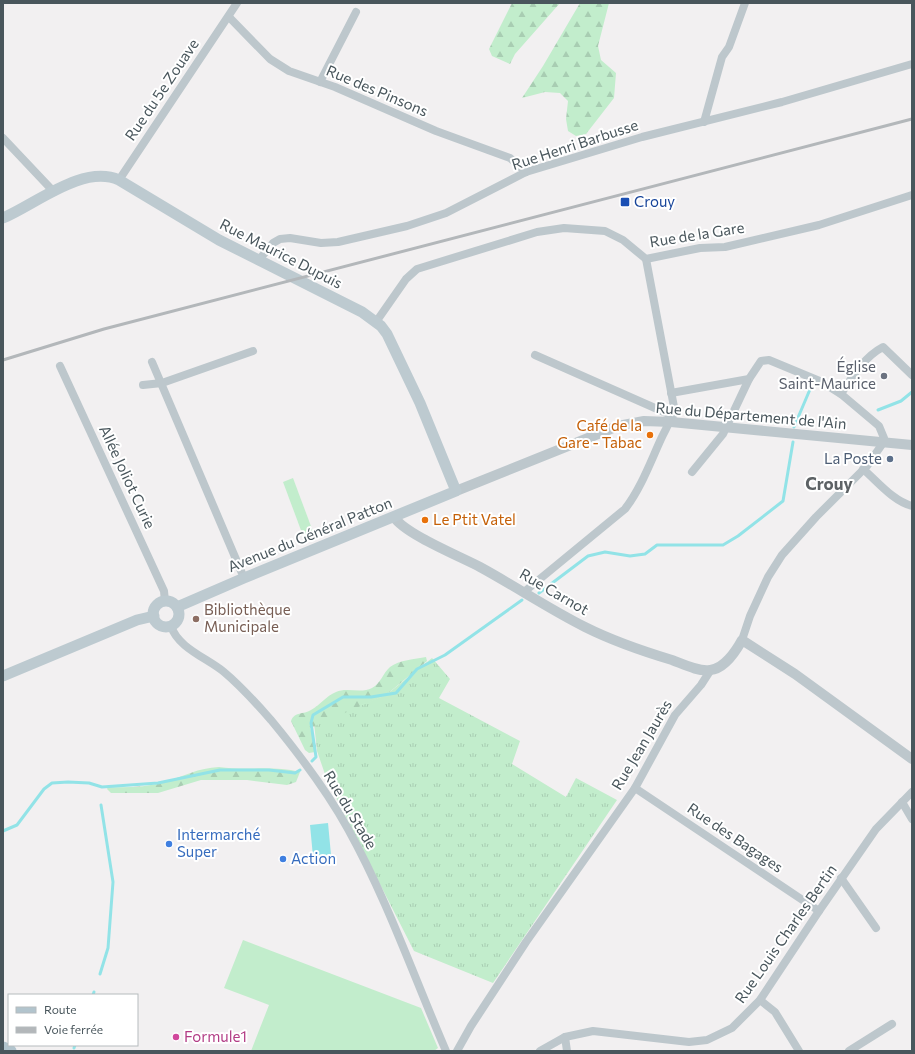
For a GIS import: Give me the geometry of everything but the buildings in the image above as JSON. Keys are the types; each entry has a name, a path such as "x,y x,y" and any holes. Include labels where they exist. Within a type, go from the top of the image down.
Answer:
{"main road":[{"name":"Rue Maurice Dupuis","path":"3,218 84,178 103,176 119,180 176,216 258,261 362,312 376,322 387,334 420,403 456,491"},
{"name":"Avenue du Général Patton","path":"177,607 456,491"},
{"path":"165,601 172,602 177,607 179,616 171,626 162,626 155,620 154,612 158,604 165,601"},
{"path":"3,676 137,620 154,616"},
{"path":"3,1048 10,1051"}],"street":[{"name":"Rue du 5e Zouave","path":"119,180 229,17 236,3"},
{"path":"704,122 722,57 729,47 745,3"},
{"path":"320,82 356,12"},
{"name":"Rue des Pinsons","path":"229,17 270,59 288,71 320,82 436,131 510,158 526,172"},
{"name":"Rue Henri Barbusse","path":"258,261 272,243 280,239 290,238 321,243 338,242 400,228 446,213 526,172 642,137 782,102 912,64"},
{"path":"3,138 54,192"},
{"name":"Rue de la Gare","path":"376,322 406,279 417,269 537,232 564,228 605,231 623,240 646,259 700,248 725,247 818,225 912,195"},
{"path":"524,592 625,509 634,497 672,419 674,408 646,259"},
{"path":"841,394 855,372 883,346 912,375"},
{"path":"143,385 162,383 253,351"},
{"path":"535,355 672,419"},
{"path":"692,472 727,427 749,379 761,361 769,360 822,382 841,394 879,426 884,435 883,443"},
{"path":"152,362 244,578"},
{"name":"Allée Joliot Curie","path":"60,366 164,591 165,601"},
{"path":"671,392 749,379"},
{"name":"Rue du Département de l'Ain","path":"456,491 618,426 644,421 672,419 727,427 912,445"},
{"name":"Rue Jean Jaurès","path":"457,1051 471,1026 526,942 635,788 675,715 701,685 710,670 719,667 732,654 742,640 750,616 768,577 782,554 863,469 883,443"},
{"path":"863,469 887,491 906,504 912,506"},
{"name":"Rue Carnot","path":"394,517 397,522 409,530 524,592 585,627 629,647 698,669 710,670"},
{"name":"Rue du Stade","path":"171,626 172,631 182,643 224,672 250,697 289,742 335,807 376,884 446,1051"},
{"path":"742,640 795,674 912,758"},
{"name":"Rue des Bagages","path":"635,788 819,911"},
{"name":"Rue Louis Charles Bertin","path":"540,1051 565,1037 593,1031 689,1042 707,1040 732,1028 744,1019 760,1000 876,829 912,792"},
{"path":"902,802 912,819"},
{"path":"842,878 876,928"},
{"path":"760,1000 774,1012 799,1051"},
{"path":"849,1051 892,1024"},
{"path":"565,1037 567,1051"}],"green space":[{"path":"512,3 560,3 515,54 510,64 492,56 489,49"},
{"path":"580,3 609,3 598,46 601,60 616,73 614,98 586,134 576,136 568,131 566,119 568,101 560,93 545,92 522,98 543,66"},
{"path":"293,478 315,537 305,541 283,482"},
{"path":"426,657 427,661 386,695 310,728 316,746 315,752 309,753 305,750 291,721 297,714 311,710 336,692 345,690 368,690 378,683 390,667 407,660"},
{"path":"432,658 450,679 439,698 520,741 512,764 566,797 576,778 617,800 493,983 414,951 327,780 317,751 314,723 386,695"},
{"path":"219,767 269,768 300,772 296,782 287,785 247,780 201,780 158,793 111,793 107,789 108,787 136,787 158,784 198,771"},
{"path":"243,940 421,1008 438,1048 434,1051 251,1051 269,1005 224,988"}],"water":[{"path":"328,823 331,855 313,857 310,825"}],"waterway":[{"path":"794,427 811,387"},
{"path":"878,410 901,401 912,392"},
{"path":"539,593 588,556 605,552 630,556 645,554 657,545 723,545 738,536 783,501 793,442"},
{"path":"312,761 316,757 311,723 313,715 343,697 371,697 396,693 417,669 445,655 522,600"},
{"path":"3,831 17,825 44,789 52,783 89,783 102,787 158,783 220,770 269,770 295,773 300,770"},
{"path":"100,974 108,948 113,882 101,805"}],"railway":[{"path":"3,360 104,329 912,119"}],"place":[{"name":"Crouy","path":"625,202"},
{"name":"Église Saint-Maurice","path":"884,376"},
{"name":"Café de la Gare - Tabac","path":"650,435"},
{"name":"La Poste","path":"890,459"},
{"name":"Le Ptit Vatel","path":"425,520"},
{"name":"Bibliothèque Municipale","path":"196,619"},
{"name":"Intermarché Super","path":"169,844"},
{"name":"Action","path":"283,859"},
{"name":"Formule1","path":"176,1037"}],"district":[{"name":"Crouy","path":"829,484"}]}
